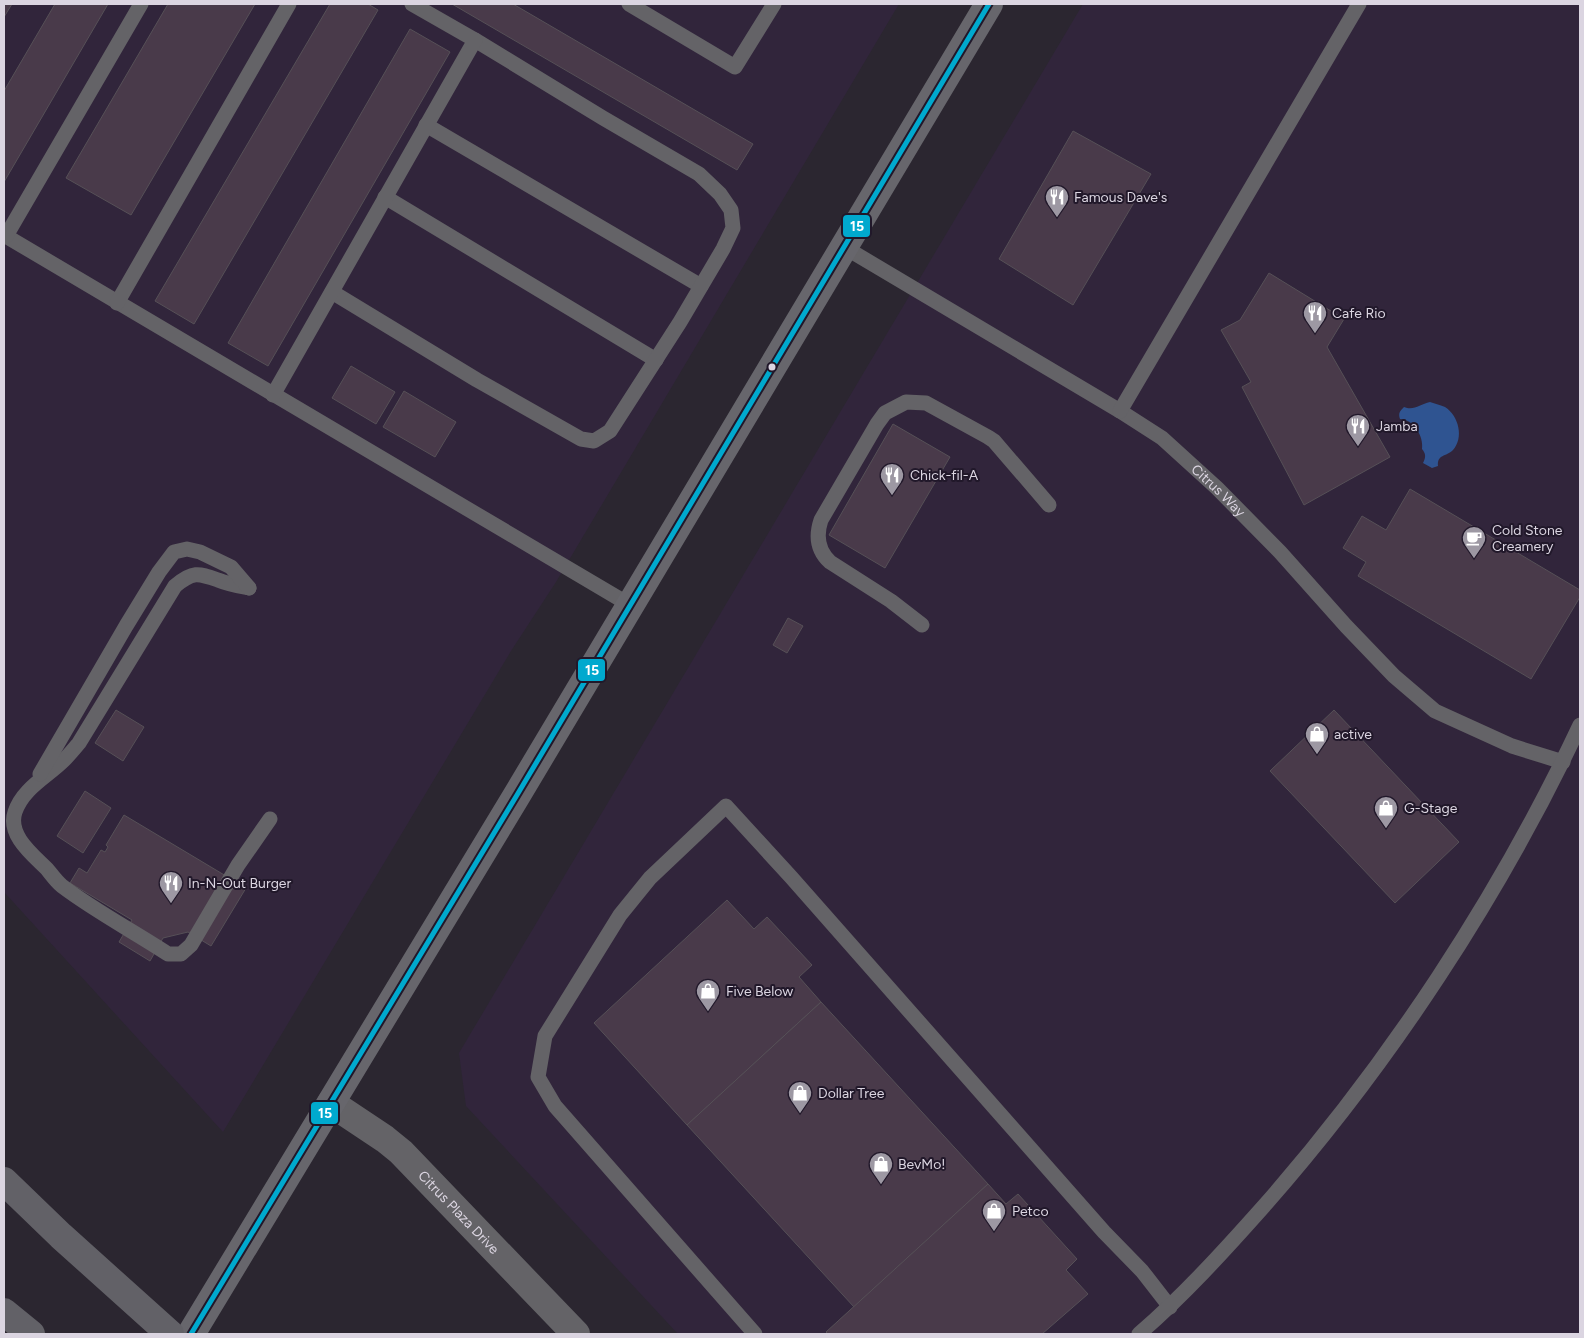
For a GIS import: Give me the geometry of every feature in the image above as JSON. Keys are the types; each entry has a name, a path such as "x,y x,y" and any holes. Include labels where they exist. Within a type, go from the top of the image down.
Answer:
{"highway":[{"path":"4,1181 61,1236 170,1334"}],"main road":[{"path":"191,1334 630,605 986,5"}],"street":[{"name":"Citrus Plaza Drive","path":"331,1103 401,1152 576,1334"}],"lane":[{"path":"141,4 5,236 630,605"},
{"path":"117,303 289,4"},
{"path":"332,292 477,380 581,439 594,441 610,431 701,286 733,228 731,210 720,194 699,174 412,4"},
{"path":"629,4 735,67 774,4"},
{"path":"1120,411 1359,4"},
{"path":"273,395 475,40"},
{"path":"426,125 701,286"},
{"path":"385,197 656,360"},
{"name":"Citrus Way","path":"844,247 1120,411 1162,438 1217,488 1280,552 1394,676 1435,711 1512,746 1563,762"},
{"path":"922,625 891,600 830,562 825,558 818,544 817,532 821,520 885,413 906,402 926,403 988,436 1049,506"},
{"path":"35,783 64,760 79,743 175,586 186,577 201,574 219,581 249,588 231,567 200,552 187,550 174,552 159,572 126,626 35,783 14,813 17,833 28,851 67,889 168,954 181,954 191,945 238,865 270,819"},
{"path":"1139,1334 1170,1308 1296,1170 1353,1097 1416,1010 1503,871 1563,762 1580,725"},
{"path":"755,1334 555,1106 538,1077 545,1036 620,915 650,878 726,806 1104,1232 1142,1271 1170,1308"}],"shaded area":[{"path":"4,4 899,4 556,582 511,651 223,1132 4,892"},
{"path":"1083,4 1580,4 1580,1334 678,1334 466,1106 459,1053"}],"water":[{"path":"1430,402 1445,407 1450,411 1457,421 1459,433 1453,450 1439,459 1438,466 1432,468 1423,463 1425,454 1417,429 1409,422 1400,419 1399,415 1404,407 1414,408"}],"building":[{"path":"4,4 12,4 4,17"},
{"path":"55,4 108,4 4,182 4,91"},
{"path":"168,4 255,4 131,215 66,178"},
{"path":"330,4 368,4 378,10 194,324 155,301"},
{"path":"452,4 513,4 753,144 737,170"},
{"path":"410,29 450,52 268,366 228,343"},
{"path":"1073,131 1151,174 1073,305 999,259"},
{"path":"1269,273 1344,319 1327,347 1390,457 1304,505 1242,387 1251,382 1221,330 1240,320"},
{"path":"351,366 395,392 376,424 332,398"},
{"path":"404,391 456,422 435,457 383,427"},
{"path":"893,424 950,457 885,568 829,535"},
{"path":"1410,489 1580,590 1580,597 1531,679 1358,576 1366,562 1343,548 1362,516 1386,530"},
{"path":"788,618 803,626 787,653 773,645"},
{"path":"116,710 144,727 123,761 95,743"},
{"path":"1334,710 1459,842 1395,903 1270,771"},
{"path":"85,791 111,808 83,853 57,836"},
{"name":"In-N-Out Burger","path":"124,815 246,888 211,946 188,932 163,938 150,961 119,942 132,920 70,883 79,868 87,873 101,850 105,852 108,847 106,845"},
{"name":"Five Below","path":"727,900 754,929 767,917 812,965 799,977 821,1002 687,1125 594,1023"},
{"path":"821,1002 988,1184 854,1307 687,1125"},
{"name":"Petco","path":"988,1184 1006,1204 1018,1194 1077,1259 1066,1270 1088,1294 1042,1334 828,1334 826,1332"}],"transit line":[{"name":"15","path":"191,1334 517,795 989,4"}],"place":[{"name":"Famous Dave's","path":"1057,218"},
{"name":"Cafe Rio","path":"1315,334"},
{"name":"Jamba","path":"1358,447"},
{"name":"Chick-fil-A","path":"892,496"},
{"name":"Cold Stone Creamery","path":"1474,559"},
{"name":"active","path":"1317,755"},
{"name":"G-Stage","path":"1386,829"},
{"name":"In-N-Out Burger","path":"171,904"},
{"name":"Five Below","path":"708,1012"},
{"name":"Dollar Tree","path":"800,1114"},
{"name":"BevMo!","path":"881,1185"},
{"name":"Petco","path":"994,1232"}]}
